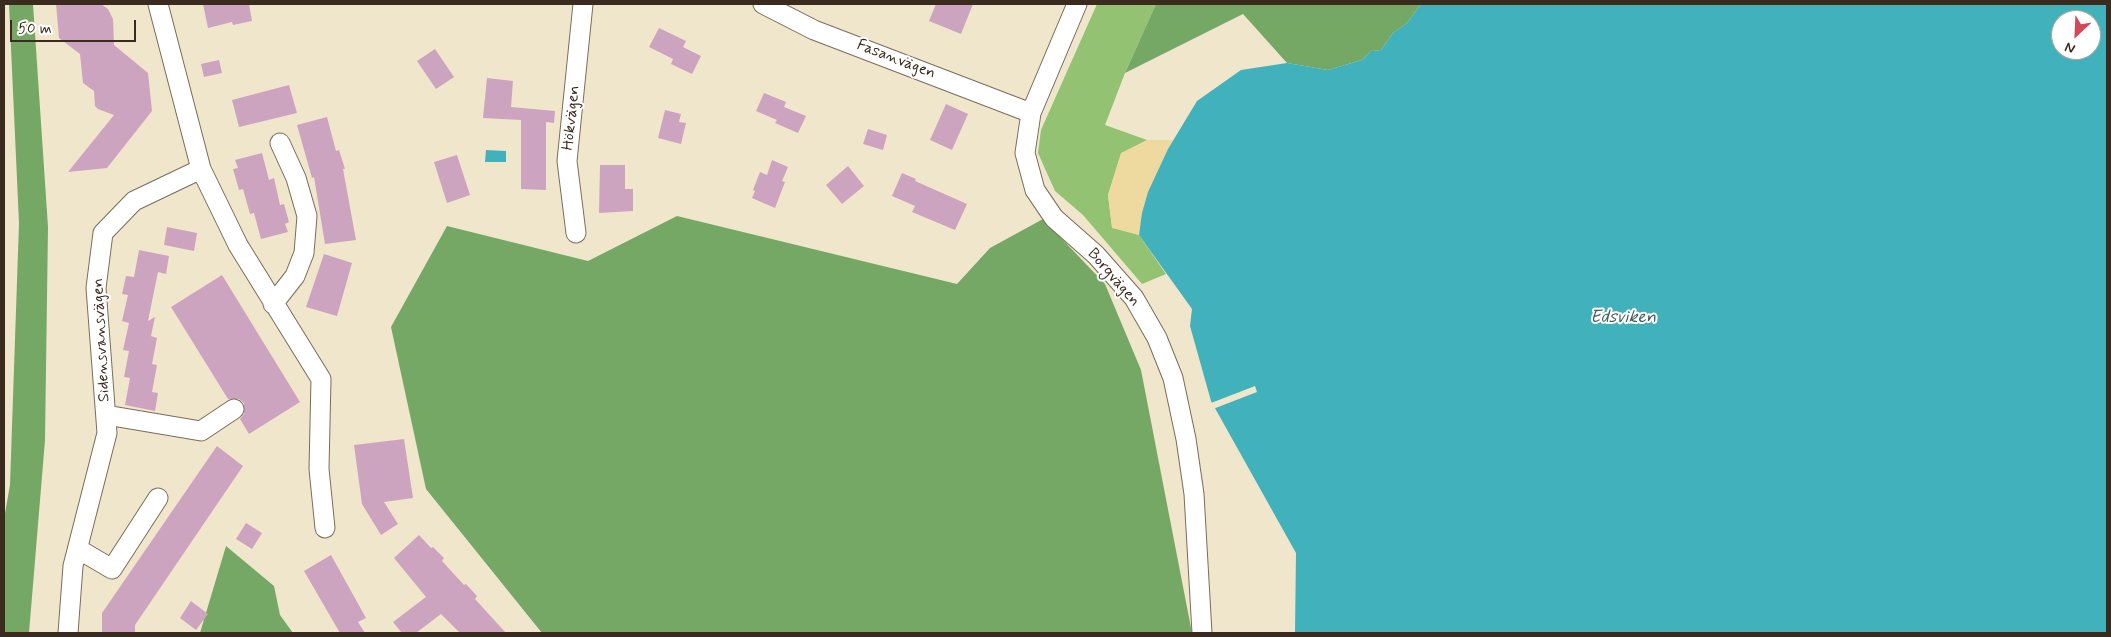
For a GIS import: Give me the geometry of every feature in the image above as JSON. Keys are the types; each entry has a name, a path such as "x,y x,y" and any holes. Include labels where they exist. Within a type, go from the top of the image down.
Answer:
{"street":[{"path":"158,4 201,169 238,245 321,379 320,469 325,528"},
{"name":"Hökvägen","path":"576,233 567,161 583,4"},
{"name":"Fasanvägen","path":"763,4 814,30 1030,113"},
{"name":"Borgvägen","path":"1077,4 1030,113 1025,153 1035,190 1054,218 1096,255 1134,298 1157,338 1173,378 1186,439 1194,494 1202,633"},
{"path":"273,304 295,276 304,253 307,216 296,178 280,143"},
{"name":"Sidensvansvägen","path":"68,633 73,566 107,433 96,288 103,232 134,201 201,169"},
{"name":"Sidensvansvägen","path":"106,415 201,431 234,410"},
{"path":"78,549 112,568 158,498"}],"green space":[{"path":"9,4 33,4 48,227 45,440 29,633 4,633 4,519 10,485 19,223"},
{"path":"1097,4 1156,4 1125,73 1105,125 1147,140 1121,154 1108,195 1112,227 1139,235 1166,274 1142,284 1083,215 1055,191 1038,153 1041,130"},
{"path":"1156,4 1421,4 1407,23 1393,33 1381,50 1371,51 1362,60 1328,70 1287,63 1243,14 1125,73"},
{"path":"677,216 957,284 990,248 1043,219 1105,284 1141,370 1192,633 542,633 426,489 391,327 447,226 588,261"},
{"path":"226,546 274,586 280,615 293,633 200,633"}],"sand":[{"path":"1147,140 1173,140 1142,213 1139,235 1112,228 1108,195 1121,153"}],"water":[{"name":"Edsviken","path":"1421,4 2107,4 2107,633 1295,633 1296,553 1211,401 1190,326 1192,309 1139,235 1142,213 1148,192 1168,149 1197,101 1241,70 1287,63 1328,70 1362,60 1371,51 1381,50 1393,33 1407,23"},
{"path":"486,150 506,151 506,162 485,162"}],"pier":[{"path":"1255,386 1257,392 1213,409 1211,403"}],"building":[{"path":"56,4 101,4 108,9 113,19 114,45 148,73 152,111 107,168 68,172 114,115 95,106 94,91 83,83 80,54 59,38"},
{"path":"203,4 249,4 252,21 233,25 232,22 208,28"},
{"path":"936,4 973,4 961,34 929,21"},
{"path":"659,28 686,41 683,47 701,56 692,74 671,64 673,59 649,47"},
{"path":"435,49 454,77 436,89 417,61"},
{"path":"219,60 222,73 204,77 201,64"},
{"path":"487,78 513,81 511,107 555,111 554,123 546,122 546,190 521,189 521,120 483,118"},
{"path":"289,85 297,113 239,127 232,100"},
{"path":"764,93 786,102 784,107 806,116 798,133 775,123 777,120 756,111"},
{"path":"946,104 968,114 952,150 930,140"},
{"path":"665,110 681,114 679,122 686,123 681,144 658,138"},
{"path":"327,117 336,151 339,150 345,169 343,169 356,240 325,244 314,177 312,178 297,125"},
{"path":"868,129 887,135 883,150 863,144"},
{"path":"262,153 269,180 274,178 280,205 284,204 289,222 285,224 288,232 261,239 254,213 250,214 243,189 239,190 233,169 238,168 235,160"},
{"path":"457,155 470,195 447,203 434,162"},
{"path":"772,160 788,167 782,181 785,182 775,208 752,198 760,172 767,175"},
{"path":"600,165 625,165 625,189 633,189 633,211 599,213"},
{"path":"848,166 864,186 842,204 826,185"},
{"path":"902,173 916,179 915,181 967,204 955,230 912,212 915,206 892,196"},
{"path":"167,227 197,233 194,251 164,245"},
{"path":"139,250 169,256 166,274 158,272 148,321 155,317 151,336 157,338 152,364 157,365 152,392 158,393 155,411 125,405 130,378 124,377 129,351 123,350 129,323 122,321 128,295 122,294 126,276 134,277"},
{"path":"324,254 352,263 337,316 306,307"},
{"path":"222,275 300,402 249,434 240,419 244,414 244,403 239,399 228,399 171,307"},
{"path":"404,439 413,498 384,502 398,524 381,535 362,504 354,445"},
{"path":"217,446 243,466 135,625 135,633 102,633 102,613"},
{"path":"246,523 262,533 252,549 236,539"},
{"path":"419,535 444,558 442,561 477,596 475,599 506,633 460,633 441,614 416,633 402,633 393,622 426,597 394,558"},
{"path":"331,555 366,618 358,622 365,633 340,633 304,571"},
{"path":"191,601 208,614 196,630 180,618"}]}
